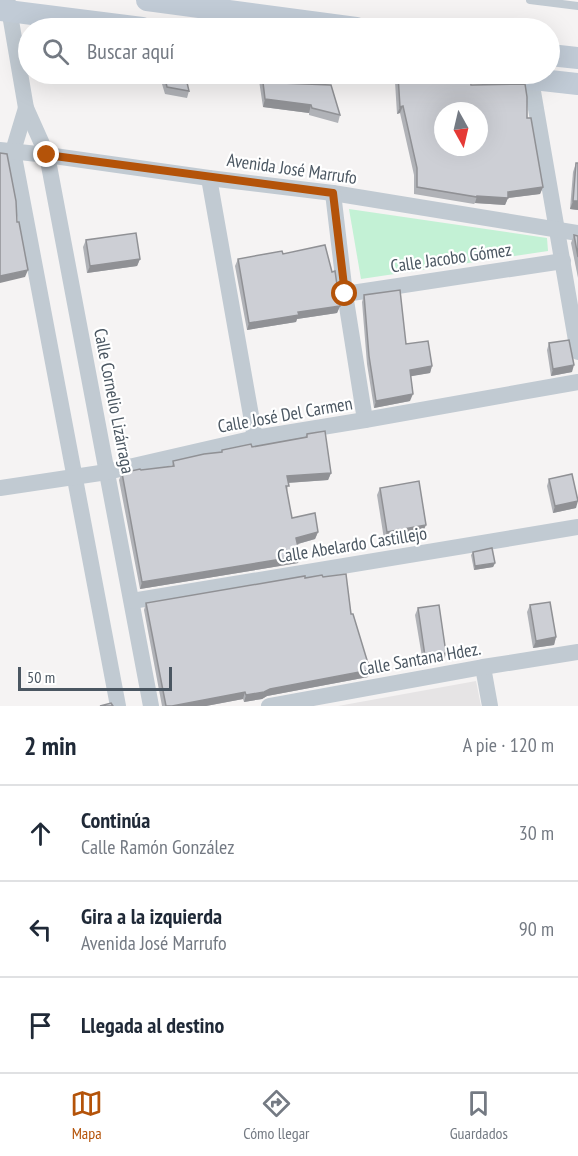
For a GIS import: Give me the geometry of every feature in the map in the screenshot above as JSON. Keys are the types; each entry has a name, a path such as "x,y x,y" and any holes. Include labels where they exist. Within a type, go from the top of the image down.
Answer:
{"main road":[{"path":"147,0 281,18"},
{"path":"6,7 77,18"},
{"path":"560,56 578,58"},
{"path":"560,81 578,84"}],"street":[{"name":"Calle Cornelio Lizárraga","path":"6,7 18,68"},
{"name":"Calle Cornelio Lizárraga","path":"21,84 26,108 47,155 151,706"},
{"path":"531,84 578,352"},
{"name":"Calle Cornelio Lizárraga","path":"26,108 7,150 75,476 118,706"},
{"name":"Avenida José Marrufo","path":"7,150 333,193 578,232"},
{"path":"209,178 255,438"},
{"path":"333,193 345,294 365,420"},
{"name":"Calle Jacobo Gómez","path":"345,294 563,261"},
{"name":"Calle José Del Carmen","path":"0,488 107,472 255,438 578,382"},
{"name":"Calle Abelardo Castillejo","path":"132,601 578,527"},
{"name":"Calle Santana Hdez.","path":"269,706 578,652"},
{"path":"483,667 490,706"}],"lane":[{"path":"530,0 578,6"}],"shaded area":[{"path":"476,681 481,706 338,706"}],"green space":[{"path":"349,209 547,238 548,251 361,279"}],"building":[{"path":"166,84 187,84 189,91 167,87"},
{"path":"263,84 331,85 340,115 312,108 311,105 265,99"},
{"path":"399,84 525,84 527,118 531,118 543,187 508,192 508,198 477,197 417,187 417,168 403,106 400,107"},
{"path":"0,153 7,154 16,201 17,222 19,222 28,270 0,276"},
{"path":"576,163 578,163 578,201 573,201"},
{"path":"136,233 140,259 90,266 86,240"},
{"path":"574,235 578,236 578,257"},
{"path":"325,245 332,272 335,271 340,306 298,312 299,315 249,323 238,259 282,251 283,254"},
{"path":"400,290 406,344 428,341 432,366 410,370 413,394 376,401 369,356 364,295"},
{"path":"569,340 574,365 553,369 549,343"},
{"path":"325,431 331,473 287,476 289,486 286,486 292,518 315,513 318,532 296,538 300,556 142,582 122,473 174,466 173,461 251,444 252,447 307,437 307,434"},
{"path":"572,474 578,501 555,506 549,479"},
{"path":"419,481 426,525 387,532 380,488"},
{"path":"492,548 495,563 475,566 473,552"},
{"path":"346,574 351,614 353,614 370,670 264,692 246,695 245,692 166,706 146,603 305,576 305,578"},
{"path":"550,602 556,637 536,641 530,605"},
{"path":"439,605 446,653 425,656 418,608"}],"route":[{"path":"47,155 333,193 345,294"}]}
